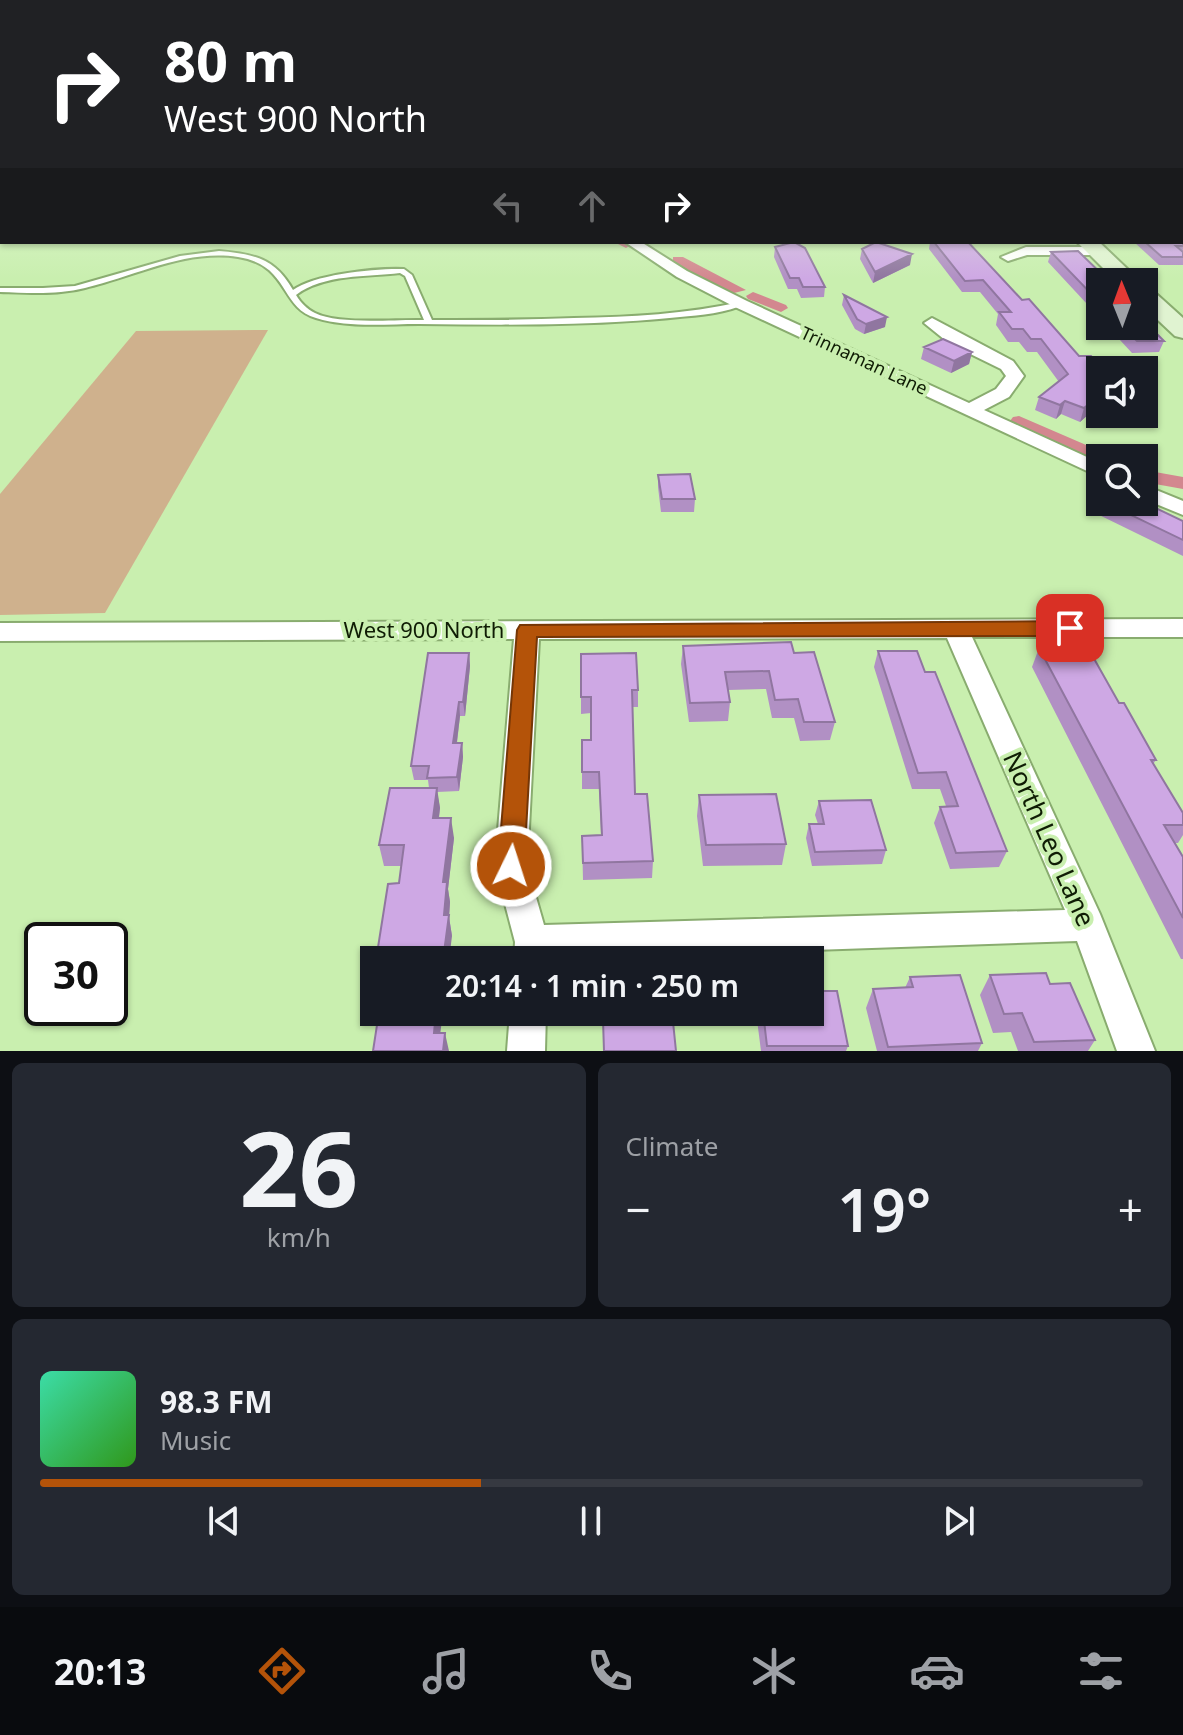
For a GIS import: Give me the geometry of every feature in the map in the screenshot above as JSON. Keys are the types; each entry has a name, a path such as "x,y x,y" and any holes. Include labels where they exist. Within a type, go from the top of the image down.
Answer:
{"main road":[{"path":"1092,246 1115,268"},
{"path":"1158,306 1179,323"}],"street":[{"name":"Trinnaman Lane","path":"635,244 682,274 741,304 1086,464"},
{"path":"1008,257 1026,251 1092,246"},
{"path":"932,323 956,340 1007,365 1015,376 1013,384 1001,394 969,410"},
{"path":"1158,497 1183,509"},
{"name":"West 900 North","path":"0,632 1183,628"},
{"name":"North Leo Lane","path":"956,629 1088,925 1136,1051"},
{"path":"527,630 511,866 530,946"},
{"path":"638,946 1088,925"},
{"path":"526,1051 527,1026"}],"lane":[{"path":"0,290 74,288 163,262 193,256 238,255 263,261 277,269 311,314 373,322 505,323 667,317 706,313 741,304"},
{"path":"293,294 298,288 315,282 401,271 408,275 429,323"}],"shaded area":[{"path":"268,330 105,613 0,615 0,494 136,331"}],"building":[{"path":"798,244 805,248 825,287 803,287 799,278 790,278 775,247"},
{"path":"872,244 882,244 912,254 875,272 862,249"},
{"path":"936,244 970,244 1022,300 1029,299 1079,356 1086,356 1084,408 1065,401 1060,405 1039,397 1068,374 1041,339 1031,339 1023,329 1012,329 999,312 1011,312 983,280 965,281"},
{"path":"1147,244 1183,244 1176,246 1183,252 1183,257 1162,257"},
{"path":"1078,251 1096,268 1086,268 1086,288 1051,252"},
{"path":"844,295 887,317 866,324 857,319"},
{"path":"943,339 972,352 954,361 924,347"},
{"path":"690,474 695,499 662,499 658,475"},
{"path":"1158,509 1183,521 1183,540 1133,516 1158,516"},
{"path":"791,642 794,653 814,652 835,722 804,722 798,699 775,700 769,671 725,672 730,702 690,703 683,646"},
{"path":"1039,648 1088,648 1156,760 1151,760 1183,813 1183,825 1164,825 1183,857 1183,918"},
{"path":"878,651 917,651 925,672 935,672 1007,851 956,853 940,807 958,806 946,772 918,773"},
{"path":"428,653 469,653 463,702 459,702 453,743 462,743 457,777 427,778 429,766 411,766"},
{"path":"636,653 638,690 632,690 635,794 647,794 653,861 583,863 582,836 602,835 599,772 582,772 582,740 591,740 591,697 581,697 581,654"},
{"path":"390,788 437,788 433,818 451,818 443,882 447,882 444,915 449,915 445,946 378,946 388,884 399,883 404,845 379,845"},
{"path":"776,794 786,844 706,845 699,795"},
{"path":"871,800 886,850 815,852 809,824 824,824 819,801"},
{"path":"1046,973 1050,984 1070,983 1095,1040 1034,1042 1022,1013 1004,1014 990,975"},
{"path":"960,975 982,1043 888,1047 873,989 913,987 910,977"},
{"path":"824,991 837,991 848,1046 767,1046 765,1026 824,1026"},
{"path":"377,1026 435,1026 434,1033 445,1033 443,1051 373,1051"},
{"path":"603,1026 673,1026 676,1051 604,1051"}],"waterway":[{"path":"678,260 739,290"},
{"path":"753,296 781,308"},
{"path":"1019,421 1086,451"},
{"path":"1158,479 1183,483"}],"route":[{"path":"511,866 527,630 1070,628"}]}
